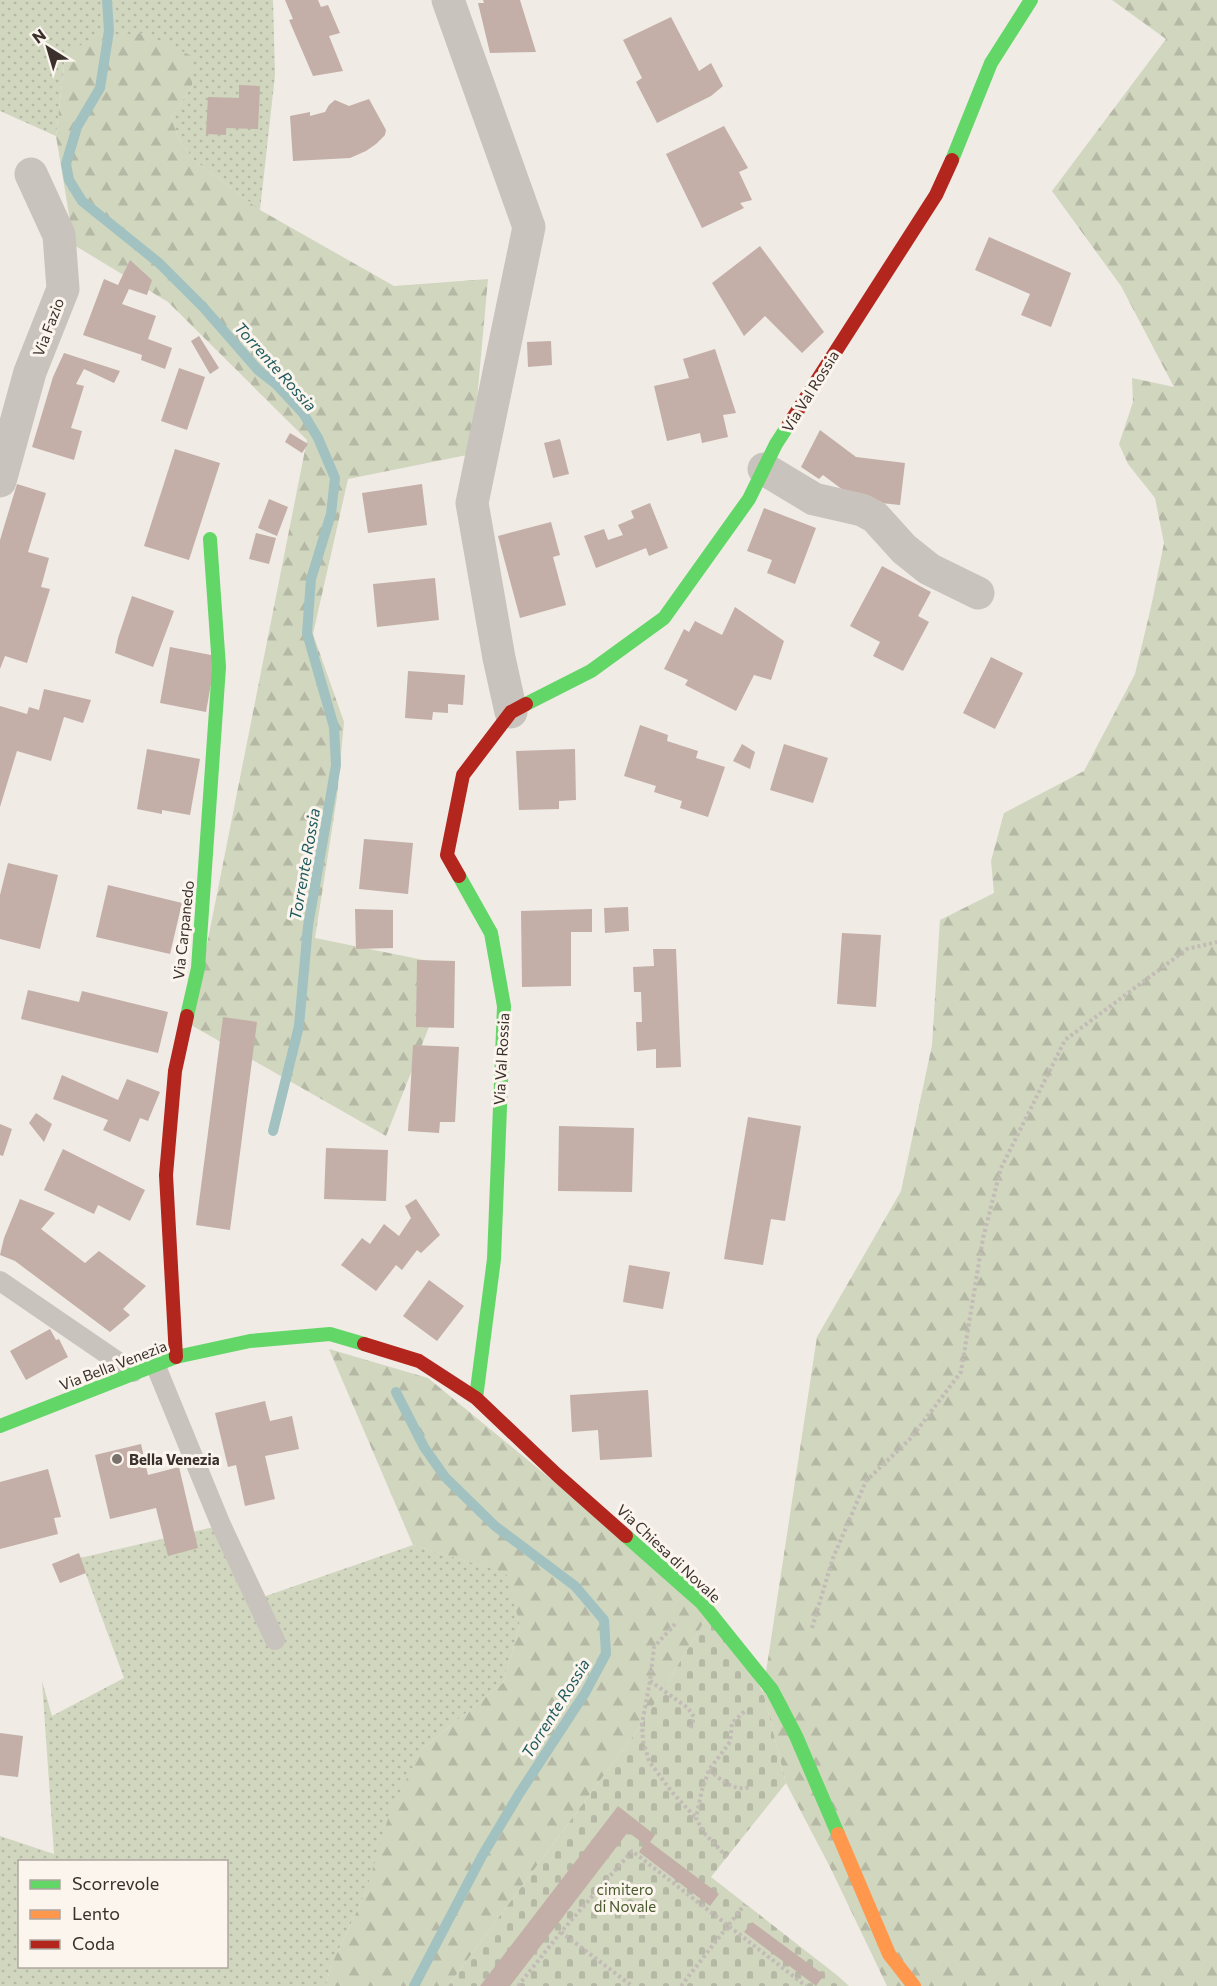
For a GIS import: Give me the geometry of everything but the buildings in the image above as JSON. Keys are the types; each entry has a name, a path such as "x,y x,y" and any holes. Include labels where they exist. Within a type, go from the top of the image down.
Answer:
{"street":[{"path":"448,0 529,227 472,503 499,658 511,712"},
{"name":"Via Val Rossia","path":"476,1398 494,1259 504,1006 490,933 447,855 463,775 511,712 591,671 664,618 749,499 776,444 936,195 991,63 1031,0"},
{"name":"Via Fazio","path":"0,481 30,372 63,289 59,235 31,174"},
{"path":"764,469 814,499 862,510 875,517 904,549 929,568 978,593"},
{"name":"Via Carpanedo","path":"176,1357 166,1175 175,1071 198,968 219,667 210,539"},
{"name":"Via Bella Venezia","path":"0,1426 176,1357 250,1341 330,1334 419,1360 476,1398"},
{"name":"Via Chiesa di Novale","path":"476,1398 556,1474 702,1603 772,1690 796,1736 889,1954 914,1986"}],"lane":[{"path":"0,1281 133,1372"},
{"path":"155,1364 221,1526 275,1640"}],"path":[{"path":"812,1628 833,1558 866,1481 911,1438 961,1372 983,1238 1001,1168 1065,1040 1187,949 1217,942"},
{"path":"685,1621 675,1623 654,1647 642,1724 643,1741 649,1761 671,1791 696,1818 704,1833 727,1857"},
{"path":"650,1681 688,1708 694,1717 690,1731"},
{"path":"696,1818 709,1770 730,1742 732,1724 753,1703"},
{"path":"709,1770 730,1787 741,1790 750,1787"},
{"path":"518,1986 561,1932 632,1851 806,1986"},
{"path":"681,1986 745,1904"},
{"path":"561,1932 632,1986"}],"green space":[{"path":"0,0 273,0 275,75 260,210 194,160 180,141 171,118 192,86 65,56 56,136 0,111"},
{"path":"1112,0 1217,0 1217,1986 887,1986 830,1867 786,1783 763,1692 817,1337 901,1191 932,1045 940,920 994,893 991,861 1004,813 1084,771 1135,674 1151,607 1164,543 1155,498 1128,464 1119,444 1133,402 1132,378 1174,387 1121,286 1052,191 1166,39"},
{"path":"143,33 192,56 192,86 171,118 180,141 194,160 260,210 394,286 488,279 472,454 348,479 313,634 344,722 337,797 315,938 453,966 386,1136 191,1025 307,440 168,302 74,245 56,136 65,56 90,39"},
{"path":"329,1349 428,1378 711,1611 642,1724 448,1986 326,1986 330,1968 365,1894 391,1809 422,1749 503,1683 520,1625 506,1573 413,1545"},
{"path":"231,1523 263,1597 413,1545 507,1573 520,1625 503,1683 422,1749 365,1894 330,1968 326,1986 0,1986 0,1836 54,1854 42,1681 52,1716 124,1678 80,1558"},
{"name":"cimitero di Novale","path":"711,1611 763,1692 786,1783 711,1877 849,1986 448,1986 642,1724"}],"waterway":[{"name":"Torrente Rossia","path":"107,0 109,31 100,88 77,127 66,164 69,180 82,201 159,263 203,307 258,370 276,384 303,413 318,438 335,478 331,514 311,579 307,633 334,727 336,765 308,926 299,1026 273,1131"},
{"name":"Torrente Rossia","path":"396,1392 424,1447 445,1477 495,1526 575,1586 604,1620 606,1654 585,1693 519,1794 482,1856 414,1986"}],"traffic: fast":[{"path":"952,160 991,63 1031,0"},
{"path":"526,704 591,671 664,618 749,499 776,444 789,424"},
{"path":"187,1016 198,968 219,667 210,539"},
{"path":"459,876 491,933 504,1006 494,1259 476,1398"},
{"path":"0,1426 176,1357 250,1341 330,1334 364,1344"},
{"path":"626,1536 702,1603 772,1690 796,1736 838,1834"}],"traffic: slow":[{"path":"838,1834 889,1954 914,1986"}],"traffic: jam":[{"path":"789,424 936,195 952,160"},
{"path":"459,876 447,855 463,775 511,712 526,704"},
{"path":"176,1357 166,1175 175,1071 187,1016"},
{"path":"364,1344 419,1361 476,1398 626,1536"}],"place":[{"name":"Bella Venezia","path":"117,1459"}]}
